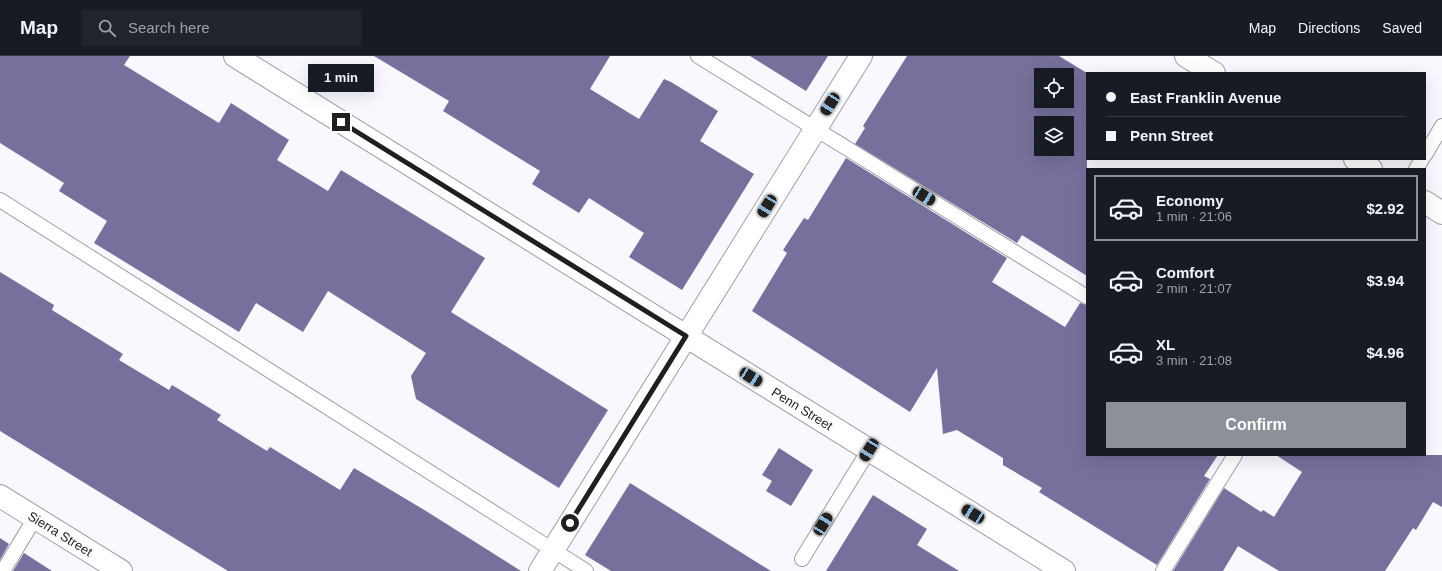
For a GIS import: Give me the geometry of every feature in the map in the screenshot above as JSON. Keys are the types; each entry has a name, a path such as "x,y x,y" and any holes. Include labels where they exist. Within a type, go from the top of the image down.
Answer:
{"street":[{"name":"Penn Street","path":"235,56 1064,571"},
{"path":"540,571 861,56"},
{"path":"1186,56 1212,72"},
{"path":"1357,160 1369,168"},
{"path":"1426,203 1442,213"},
{"name":"Sierra Street","path":"0,496 121,571"}],"lane":[{"path":"698,56 1086,296"},
{"path":"1426,153 1442,126"},
{"path":"0,200 586,571"},
{"path":"802,559 869,450"},
{"path":"1163,571 1234,456"},
{"path":"3,571 35,518"}],"building":[{"path":"0,56 130,56 124,65 219,123 231,103 289,140 277,160 328,191 341,170 485,258 451,312 608,410 559,488 416,399 411,376 426,353 328,291 303,332 256,303 239,332 94,243 107,221 59,191 64,183 0,143"},
{"path":"374,56 610,56 590,89 639,119 664,79 671,82 718,111 700,141 754,174 682,290 629,257 644,233 589,198 579,213 532,184 540,171 443,111 449,101"},
{"path":"750,56 828,56 806,91"},
{"path":"907,56 1059,56 1086,72 1086,275 1022,235 1017,243 855,144 865,128 863,126"},
{"path":"846,158 1007,258 992,282 1065,327 1080,303 1086,305 1086,456 1217,456 1204,476 1210,479 1157,565 1039,492 1042,488 1003,465 1003,458 957,430 943,434 937,368 910,412 752,311 787,253 783,250 804,218 808,220"},
{"path":"0,272 54,305 52,310 123,354 119,360 169,390 172,385 221,415 217,420 267,451 270,447 340,490 354,468 521,571 228,571 0,431"},
{"path":"779,448 813,470 791,506 766,491 772,481 762,475"},
{"path":"1442,455 1442,507 1433,502 1416,530 1413,528 1385,571 1279,571 1238,546 1223,571 1173,571 1224,488 1261,512 1263,510 1274,517 1302,472 1278,456"},
{"path":"630,483 771,571 611,571 585,555"},
{"path":"873,495 927,529 917,545 959,571 826,571"},
{"path":"0,538 9,544 0,560"},
{"path":"24,553 52,571 13,571"}],"route":[{"path":"341,122 686,336 570,523"}]}
